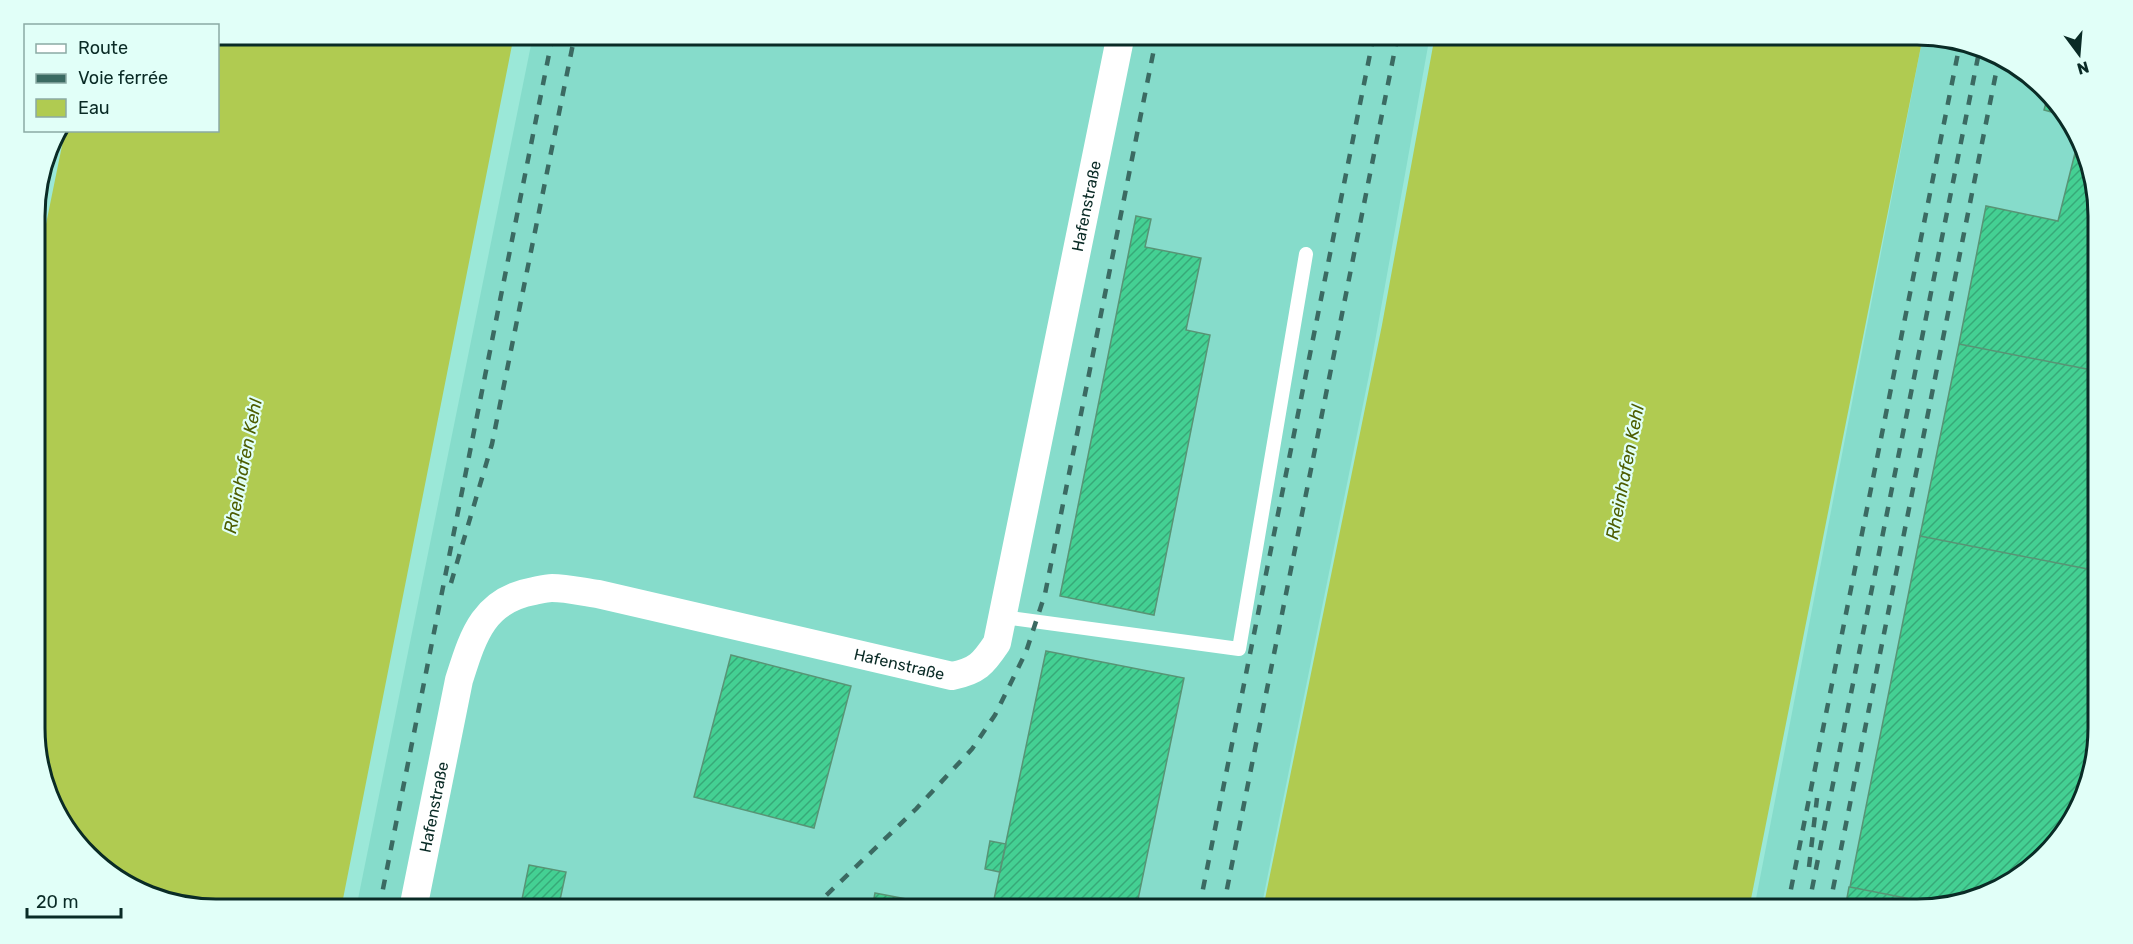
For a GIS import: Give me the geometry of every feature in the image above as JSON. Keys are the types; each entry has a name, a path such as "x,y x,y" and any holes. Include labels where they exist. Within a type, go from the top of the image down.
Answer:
{"street":[{"name":"Hafenstraße","path":"415,899 459,680 470,645 484,620 501,602 524,593 551,588 597,594 952,676 969,672 984,663 997,643 1003,616 1118,45"}],"lane":[{"path":"1003,616 1239,650 1306,254"}],"shaded area":[{"path":"531,45 1428,45 1369,375 1263,899 358,899"},
{"path":"1921,45 1951,48 1983,58 2003,68 2038,95 2053,112 2075,150 2087,194 2088,728 2085,762 2075,794 2065,814 2046,841 2012,870 1972,890 1928,899 1756,899"}],"water":[{"name":"Rheinhafen Kehl","path":"219,45 512,45 343,899 194,898 150,886 112,864 95,849 80,832 58,794 46,750 45,728 45,229 63,139 67,132 219,132"},
{"name":"Rheinhafen Kehl","path":"1433,45 1921,45 1751,899 1265,899 1382,325"}],"building":[{"path":"2046,104 2053,113 2044,110"},
{"path":"2075,151 2087,194 2088,369 1959,344 1986,206 2058,221"},
{"path":"1136,216 1151,219 1145,247 1201,258 1186,330 1210,335 1154,615 1060,596"},
{"path":"1959,344 2088,369 2088,569 1920,536"},
{"path":"1920,536 2088,569 2087,750 2075,794 2053,832 2030,857 2012,870 1972,890 1951,896 1911,899 1850,887"},
{"path":"1046,651 1184,678 1138,899 994,899"},
{"path":"731,655 851,686 814,828 694,797"},
{"path":"990,841 1006,844 1000,872 985,869"},
{"path":"529,865 566,872 560,899 522,899"},
{"path":"1849,887 1910,899 1847,899"},
{"path":"875,893 907,899 874,899"}],"railway":[{"path":"381,899 551,45"},
{"path":"451,583 492,444 573,45"},
{"path":"822,899 916,809 972,749 995,715 1026,652 1045,594 1155,45"},
{"path":"1201,899 1372,45"},
{"path":"1225,899 1396,45"},
{"path":"1789,899 1959,50"},
{"path":"1810,899 1978,56"},
{"path":"1831,899 1998,65"},
{"path":"1809,867 1817,798"}]}
